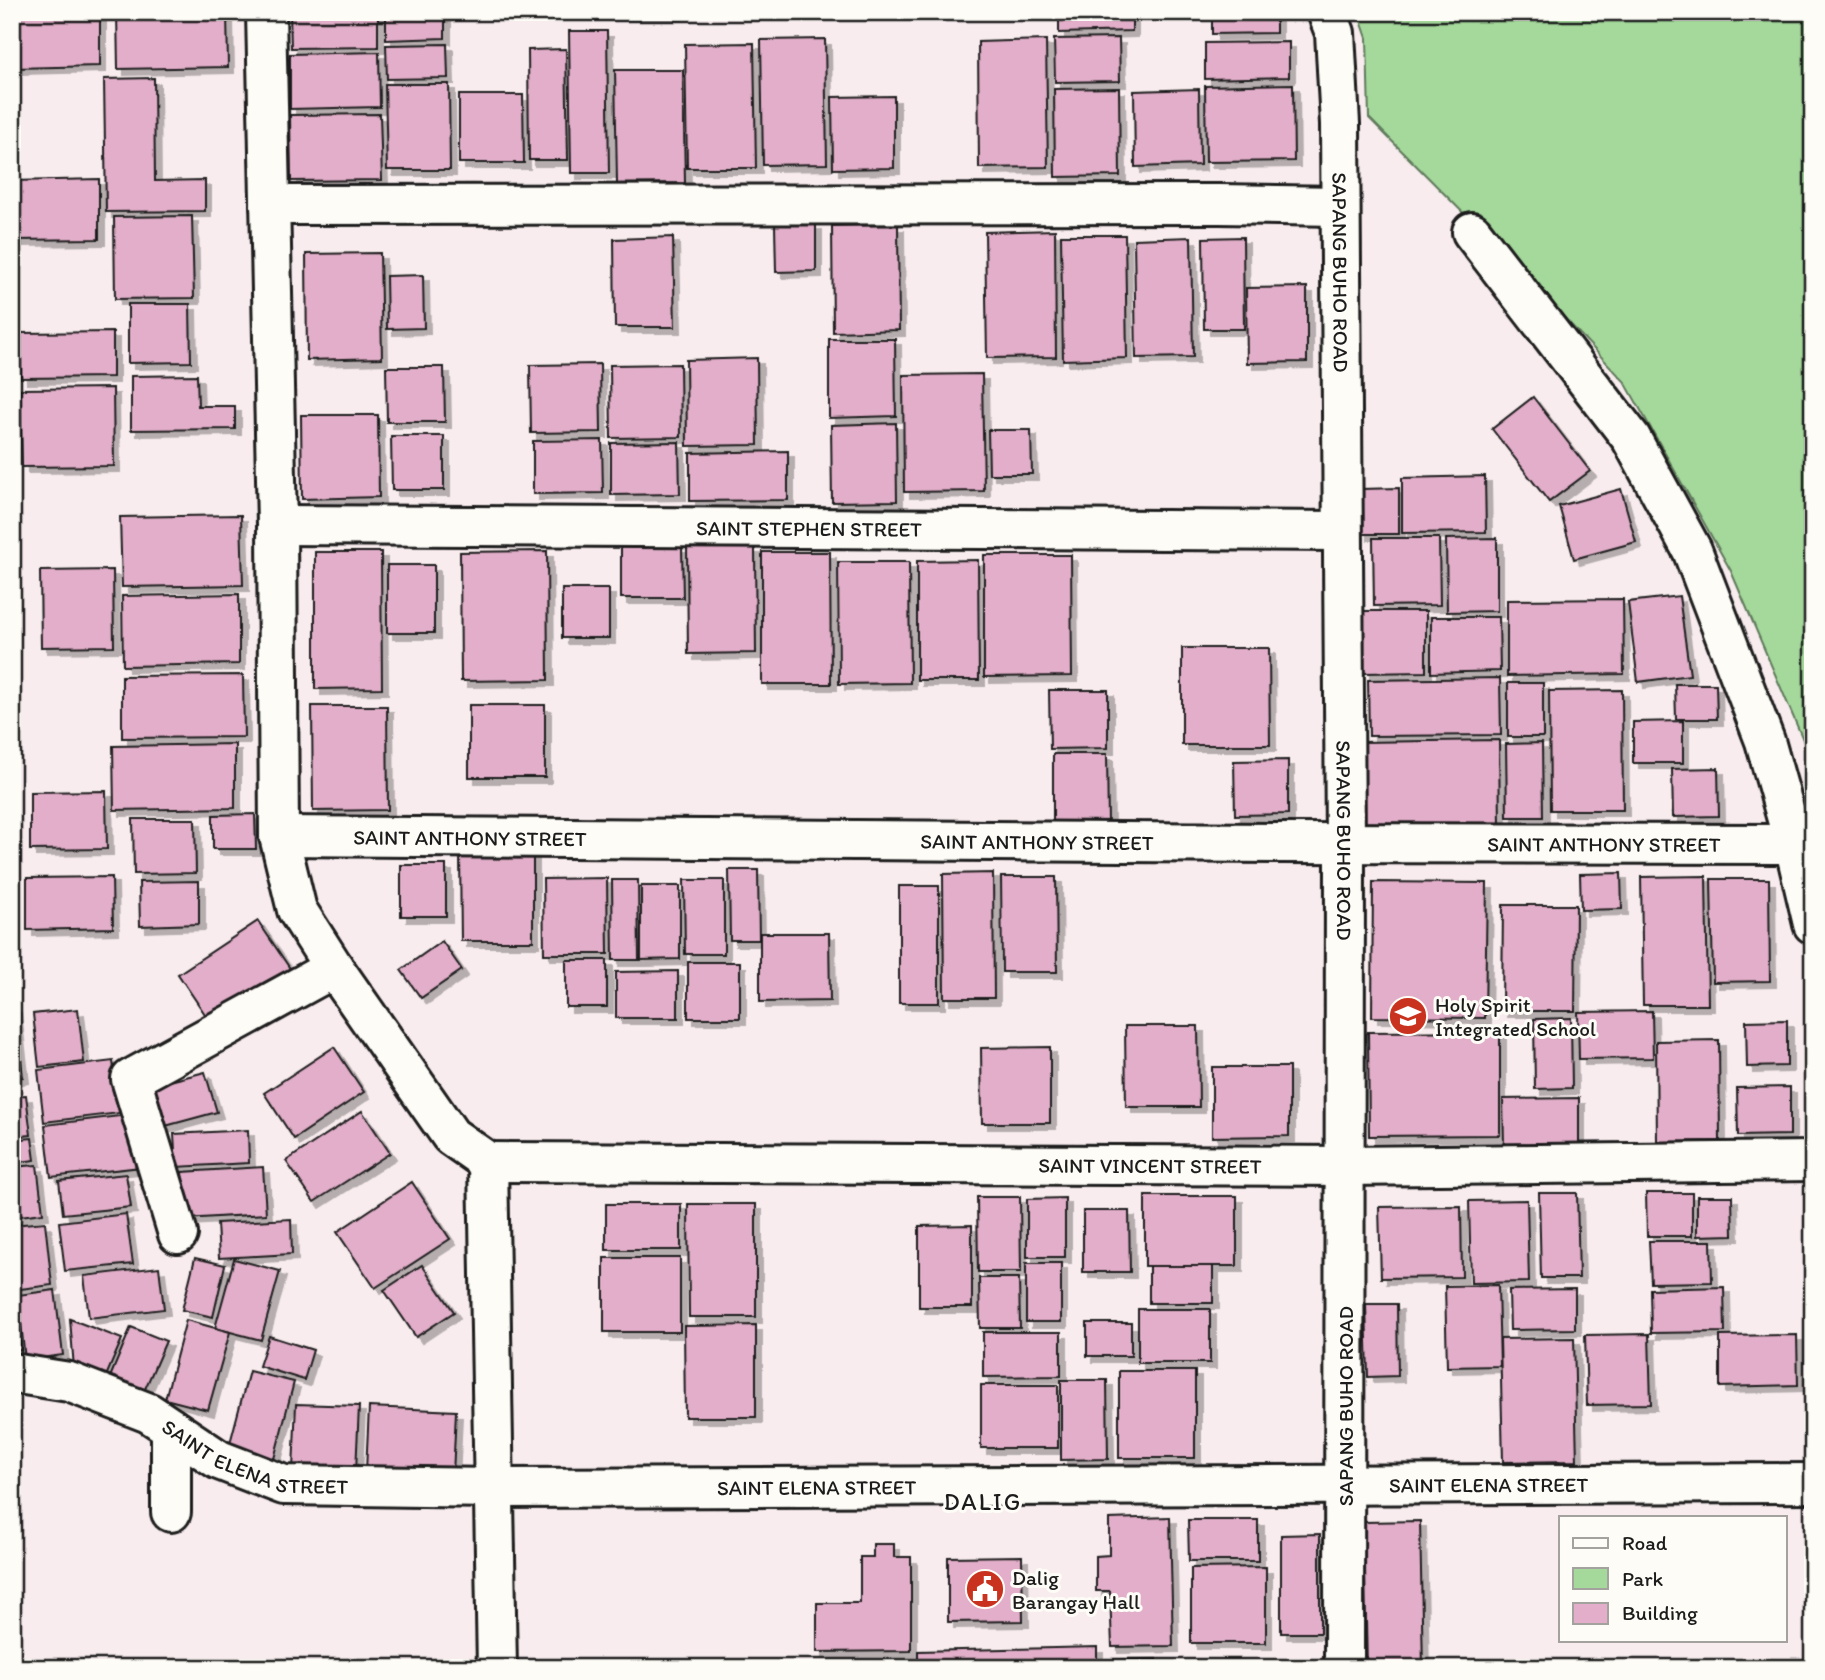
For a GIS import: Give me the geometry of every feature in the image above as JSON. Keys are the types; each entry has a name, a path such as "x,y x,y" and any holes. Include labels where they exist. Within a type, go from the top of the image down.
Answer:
{"street":[{"path":"266,12 277,525 279,836 297,910 334,968 451,1136 488,1162 497,1668"},
{"name":"SAPANG BUHO ROAD","path":"1327,12 1335,33 1340,124 1345,843 1344,1668"},
{"path":"270,205 1340,206"},
{"path":"1472,232 1631,438 1692,550 1765,741 1813,924"},
{"name":"SAINT STEPHEN STREET","path":"277,525 1341,531"},
{"name":"SAINT ANTHONY STREET","path":"279,836 1794,844"},
{"path":"178,1234 131,1079 334,968"},
{"name":"SAINT VINCENT STREET","path":"488,1162 1345,1166 1813,1161"},
{"name":"SAINT ELENA STREET","path":"12,1373 69,1382 149,1413 219,1460 284,1485 493,1488 1813,1483"},
{"path":"171,1428 171,1511"}],"green space":[{"path":"1358,12 1813,12 1813,763 1731,571 1625,382 1512,262 1369,118 1367,38"}],"building":[{"path":"13,12 100,12 100,66 14,68"},
{"path":"117,12 227,12 228,67 118,69"},
{"path":"290,12 378,12 378,47 291,48"},
{"path":"386,12 445,12 445,38 386,40"},
{"path":"676,12 676,14 608,14"},
{"path":"1059,12 1132,12 1132,31 1059,33"},
{"path":"1212,12 1276,12 1276,33 1212,34"},
{"path":"569,31 607,31 609,173 571,173"},
{"path":"1119,38 1120,81 1055,82 1054,39"},
{"path":"825,39 827,164 763,165 761,40"},
{"path":"1046,40 1048,167 979,168 978,42"},
{"path":"1289,42 1289,77 1205,79 1205,43"},
{"path":"754,43 756,168 687,168 685,44"},
{"path":"447,44 448,78 387,79 386,45"},
{"path":"566,49 568,160 529,160 528,50"},
{"path":"379,52 380,107 290,109 290,54"},
{"path":"615,70 683,70 685,183 617,184"},
{"path":"154,78 155,181 205,180 205,211 106,212 104,79"},
{"path":"385,84 449,84 450,170 387,170"},
{"path":"1293,84 1294,161 1206,162 1205,86"},
{"path":"1119,88 1120,176 1055,177 1054,89"},
{"path":"1199,89 1200,165 1135,167 1134,91"},
{"path":"459,95 523,95 524,163 459,163"},
{"path":"894,96 894,168 833,169 832,97"},
{"path":"380,114 382,180 291,181 290,115"},
{"path":"99,179 99,239 13,240 12,181"},
{"path":"192,216 194,298 115,299 114,217"},
{"path":"816,224 816,271 776,272 775,225"},
{"path":"898,225 899,330 833,332 832,226"},
{"path":"1055,230 1056,357 987,358 985,232"},
{"path":"1061,235 1125,235 1127,358 1063,360"},
{"path":"673,237 675,327 615,327 614,239"},
{"path":"1191,237 1193,357 1136,358 1134,239"},
{"path":"1243,237 1244,329 1204,329 1203,238"},
{"path":"380,253 382,358 307,360 306,254"},
{"path":"423,275 424,328 387,329 386,276"},
{"path":"1307,287 1307,362 1247,363 1246,288"},
{"path":"128,304 190,304 191,362 128,363"},
{"path":"113,332 113,377 21,378 20,333"},
{"path":"829,339 895,339 896,416 829,418"},
{"path":"757,358 758,445 687,446 686,360"},
{"path":"600,364 601,432 531,433 530,365"},
{"path":"680,364 681,437 611,438 610,365"},
{"path":"386,367 444,367 445,422 387,422"},
{"path":"982,374 984,491 904,492 903,375"},
{"path":"197,375 198,406 235,406 235,429 131,430 131,376"},
{"path":"113,388 114,466 22,467 20,389"},
{"path":"1533,397 1590,471 1549,502 1492,429"},
{"path":"301,415 378,415 379,497 302,499"},
{"path":"896,423 897,501 832,502 831,425"},
{"path":"988,430 1031,430 1032,474 989,474"},
{"path":"391,436 444,436 444,490 392,490"},
{"path":"602,440 603,493 533,494 533,441"},
{"path":"679,442 680,494 611,495 611,443"},
{"path":"788,451 788,500 690,501 690,453"},
{"path":"1485,476 1486,532 1402,533 1402,478"},
{"path":"1399,488 1399,534 1362,534 1361,489"},
{"path":"1621,489 1636,542 1574,559 1559,506"},
{"path":"241,515 243,585 122,587 120,517"},
{"path":"1373,538 1439,538 1440,605 1374,606"},
{"path":"1497,538 1497,611 1447,612 1446,539"},
{"path":"621,547 682,547 683,598 621,598"},
{"path":"687,548 755,548 756,653 688,654"},
{"path":"547,551 548,680 461,681 460,552"},
{"path":"315,552 381,552 382,688 315,689"},
{"path":"762,552 830,552 831,684 762,684"},
{"path":"984,555 1071,555 1072,676 984,677"},
{"path":"978,560 979,680 917,680 917,561"},
{"path":"838,562 909,562 910,683 839,684"},
{"path":"387,565 434,565 434,633 387,633"},
{"path":"113,570 114,646 41,647 40,571"},
{"path":"562,589 609,589 609,638 562,638"},
{"path":"239,594 239,664 123,666 122,596"},
{"path":"1679,596 1690,675 1638,682 1628,602"},
{"path":"1623,599 1624,674 1507,676 1507,600"},
{"path":"1363,611 1426,611 1426,672 1364,673"},
{"path":"1431,617 1499,617 1500,671 1431,673"},
{"path":"1182,648 1269,648 1270,745 1182,745"},
{"path":"243,675 244,737 122,738 122,676"},
{"path":"1500,678 1501,735 1369,736 1368,680"},
{"path":"1508,683 1543,683 1543,737 1508,737"},
{"path":"1675,684 1716,684 1717,719 1676,719"},
{"path":"1049,690 1108,690 1108,748 1050,749"},
{"path":"1622,690 1623,810 1550,810 1549,691"},
{"path":"469,705 545,705 545,777 469,777"},
{"path":"312,706 387,706 388,810 313,811"},
{"path":"1683,721 1683,763 1633,763 1633,722"},
{"path":"1499,740 1500,827 1362,829 1361,742"},
{"path":"1542,743 1543,817 1507,817 1506,744"},
{"path":"235,744 235,808 114,810 113,746"},
{"path":"1053,754 1107,754 1108,824 1053,824"},
{"path":"1288,760 1288,814 1235,815 1234,761"},
{"path":"1718,768 1719,816 1673,817 1672,769"},
{"path":"106,791 107,849 30,850 30,792"},
{"path":"255,814 256,849 213,849 213,815"},
{"path":"133,819 195,819 196,873 134,874"},
{"path":"460,853 533,853 533,941 461,941"},
{"path":"401,865 446,865 446,916 401,916"},
{"path":"729,870 758,870 759,940 730,940"},
{"path":"993,873 994,998 944,998 943,874"},
{"path":"1621,873 1622,909 1581,910 1580,874"},
{"path":"1706,876 1708,1005 1643,1005 1641,877"},
{"path":"112,877 113,928 27,930 27,878"},
{"path":"1001,877 1056,877 1057,972 1002,972"},
{"path":"607,878 608,954 544,954 543,879"},
{"path":"1711,879 1769,879 1770,981 1713,982"},
{"path":"612,880 638,880 639,960 613,960"},
{"path":"684,880 724,880 724,954 685,954"},
{"path":"199,881 199,924 140,926 139,882"},
{"path":"1373,882 1487,883 1485,1018 1372,1017"},
{"path":"641,886 680,886 680,959 641,960"},
{"path":"899,886 939,886 939,1003 899,1003"},
{"path":"1503,905 1576,905 1575,1011 1502,1011"},
{"path":"258,921 293,973 213,1026 178,974"},
{"path":"760,933 829,933 830,1001 760,1002"},
{"path":"442,941 462,970 421,998 401,970"},
{"path":"566,960 607,960 607,1007 566,1007"},
{"path":"688,962 740,962 740,1018 688,1018"},
{"path":"678,971 678,1018 616,1018 616,972"},
{"path":"12,1007 15,1007 23,1077 12,1079"},
{"path":"78,1009 84,1062 39,1067 33,1014"},
{"path":"1652,1011 1653,1058 1579,1059 1578,1012"},
{"path":"1571,1018 1572,1088 1535,1089 1534,1019"},
{"path":"1787,1020 1787,1066 1747,1067 1746,1021"},
{"path":"1125,1026 1198,1026 1199,1107 1126,1107"},
{"path":"1500,1031 1500,1135 1369,1136 1368,1032"},
{"path":"1719,1040 1720,1141 1657,1142 1656,1041"},
{"path":"334,1047 364,1092 294,1139 264,1093"},
{"path":"1050,1047 1050,1123 982,1123 981,1048"},
{"path":"113,1061 120,1113 44,1122 38,1070"},
{"path":"1212,1067 1289,1067 1289,1136 1212,1137"},
{"path":"205,1072 217,1112 158,1128 147,1087"},
{"path":"1790,1087 1790,1135 1738,1136 1737,1088"},
{"path":"26,1095 31,1135 12,1137 12,1096"},
{"path":"1579,1098 1579,1144 1504,1145 1503,1099"},
{"path":"362,1111 390,1153 314,1202 286,1161"},
{"path":"136,1114 141,1167 51,1177 45,1125"},
{"path":"248,1130 249,1163 176,1167 174,1134"},
{"path":"32,1138 35,1160 12,1163 12,1140"},
{"path":"37,1165 43,1213 12,1217 12,1167"},
{"path":"263,1167 266,1214 185,1219 182,1172"},
{"path":"126,1174 131,1207 63,1214 59,1181"},
{"path":"412,1182 450,1239 375,1288 337,1232"},
{"path":"1539,1193 1577,1193 1579,1278 1541,1278"},
{"path":"1646,1193 1692,1193 1692,1236 1647,1236"},
{"path":"1145,1196 1237,1196 1237,1266 1145,1266"},
{"path":"1697,1196 1732,1196 1733,1235 1697,1236"},
{"path":"977,1197 1020,1197 1021,1272 978,1272"},
{"path":"1065,1198 1065,1257 1027,1257 1027,1199"},
{"path":"1527,1200 1529,1282 1471,1283 1469,1201"},
{"path":"606,1204 681,1204 681,1250 606,1250"},
{"path":"688,1204 756,1204 756,1317 689,1317"},
{"path":"1461,1206 1462,1277 1381,1278 1379,1207"},
{"path":"1083,1211 1129,1211 1130,1272 1083,1272"},
{"path":"126,1214 133,1264 65,1271 59,1222"},
{"path":"291,1219 292,1254 219,1258 217,1223"},
{"path":"45,1222 52,1285 12,1290 12,1225"},
{"path":"972,1225 972,1307 919,1307 919,1226"},
{"path":"1649,1241 1711,1241 1712,1282 1651,1283"},
{"path":"195,1258 225,1265 213,1317 182,1310"},
{"path":"604,1258 680,1258 680,1332 604,1332"},
{"path":"234,1259 280,1271 261,1340 215,1328"},
{"path":"1026,1263 1061,1263 1061,1322 1026,1322"},
{"path":"422,1265 454,1312 416,1337 384,1290"},
{"path":"1149,1266 1213,1266 1213,1303 1149,1303"},
{"path":"159,1267 164,1309 89,1318 84,1276"},
{"path":"979,1278 1019,1278 1020,1328 980,1328"},
{"path":"1498,1285 1500,1366 1447,1367 1445,1286"},
{"path":"1724,1287 1725,1332 1651,1333 1650,1289"},
{"path":"1575,1289 1575,1329 1510,1330 1509,1290"},
{"path":"55,1290 63,1355 25,1360 18,1295"},
{"path":"15,1295 21,1350 12,1351 12,1296"},
{"path":"1366,1304 1397,1304 1398,1376 1368,1377"},
{"path":"1138,1309 1210,1309 1210,1363 1138,1363"},
{"path":"70,1319 122,1339 104,1381 74,1368"},
{"path":"186,1320 230,1332 208,1410 165,1399"},
{"path":"1087,1323 1131,1323 1131,1356 1087,1356"},
{"path":"756,1325 756,1417 685,1417 684,1326"},
{"path":"131,1327 166,1341 142,1396 108,1382"},
{"path":"983,1332 1061,1332 1061,1376 983,1377"},
{"path":"1649,1334 1651,1404 1587,1405 1585,1335"},
{"path":"1797,1335 1798,1385 1720,1387 1720,1336"},
{"path":"269,1336 313,1350 304,1380 259,1366"},
{"path":"1574,1338 1577,1461 1503,1462 1500,1339"},
{"path":"249,1371 294,1382 274,1459 229,1447"},
{"path":"1119,1371 1195,1371 1195,1458 1119,1458"},
{"path":"1061,1380 1107,1380 1108,1459 1061,1460"},
{"path":"981,1385 1058,1385 1058,1448 981,1448"},
{"path":"296,1404 359,1406 356,1471 293,1469"},
{"path":"369,1407 456,1411 453,1475 366,1471"},
{"path":"1170,1517 1173,1646 1112,1647 1110,1591 1096,1591 1096,1556 1109,1555 1109,1519"},
{"path":"1188,1520 1258,1520 1258,1561 1189,1561"},
{"path":"1420,1521 1423,1668 1367,1668 1364,1522"},
{"path":"1320,1534 1320,1633 1281,1633 1281,1535"},
{"path":"873,1544 894,1544 894,1557 911,1557 911,1651 817,1652 817,1603 860,1603 860,1557 873,1557"},
{"name":"Dalig Barangay Hall","path":"1022,1556 1023,1621 948,1622 948,1557"},
{"path":"1266,1567 1266,1643 1191,1643 1191,1568"},
{"path":"1097,1647 1097,1668 918,1668 918,1651"},
{"path":"1157,1659 1157,1668 1108,1668 1108,1660"}],"place":[{"name":"Holy Spirit Integrated School","path":"1408,1016"},
{"name":"Dalig Barangay Hall","path":"985,1589"}],"district":[{"name":"DALIG","path":"983,1501"}]}
